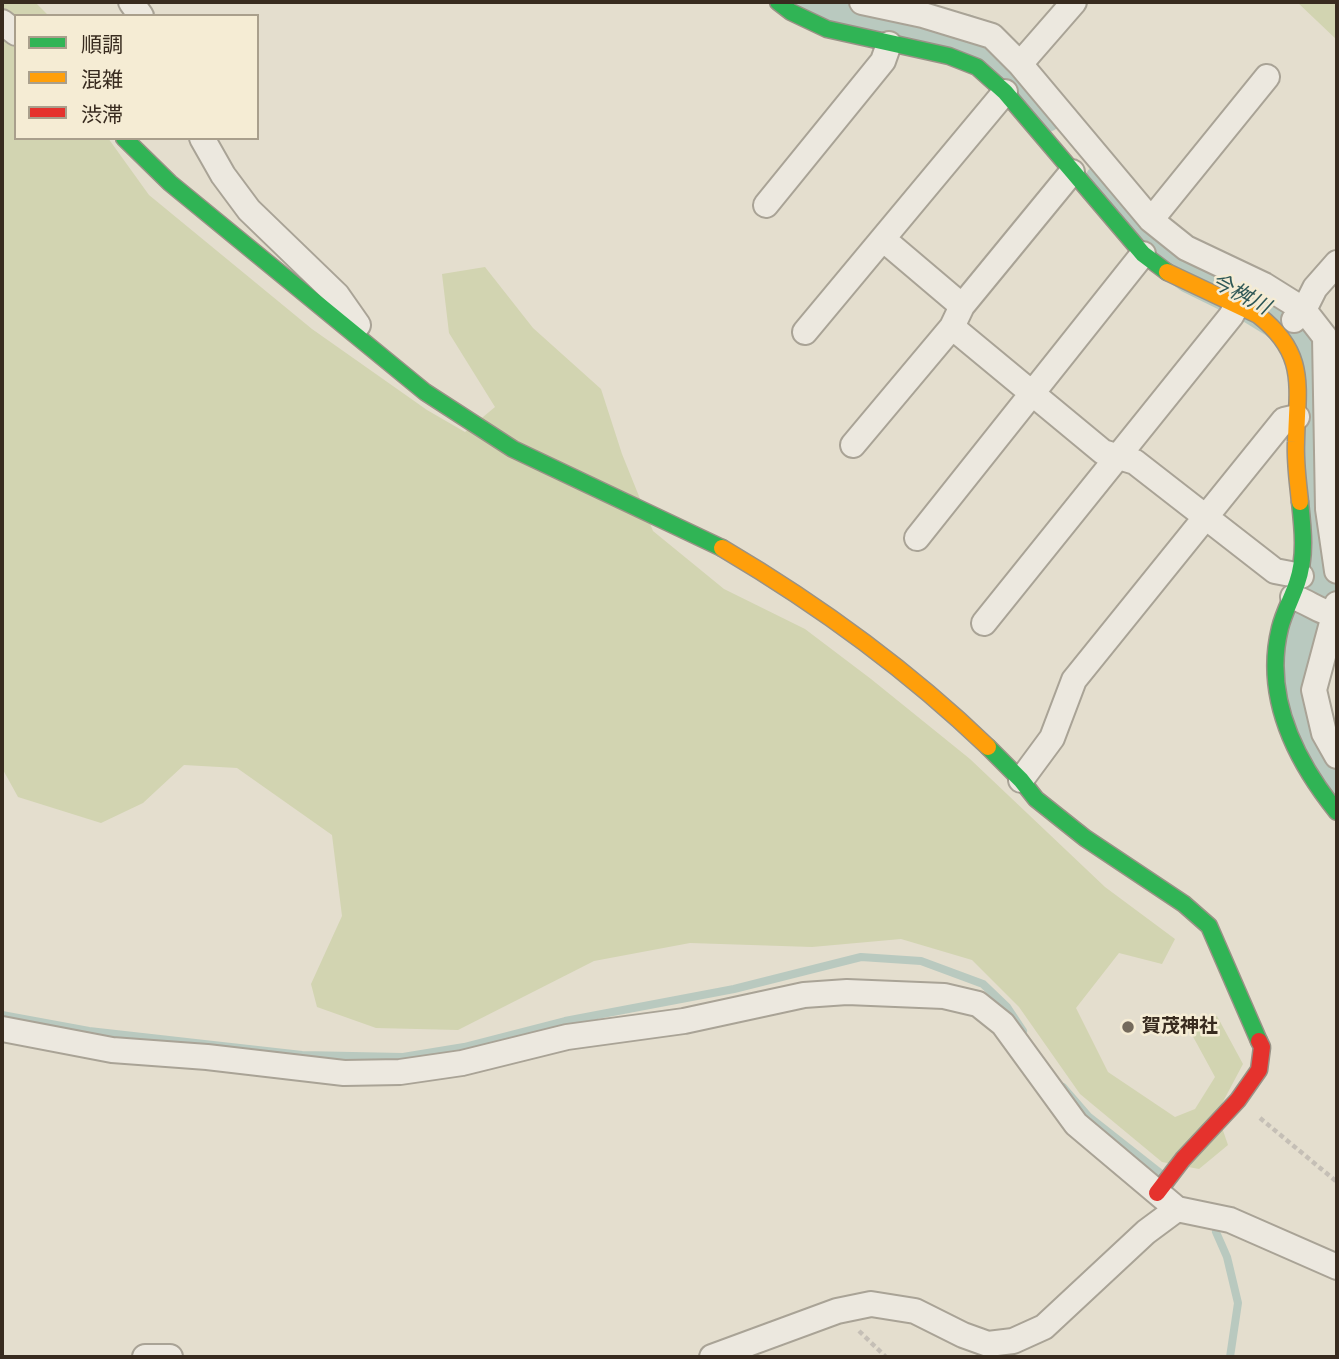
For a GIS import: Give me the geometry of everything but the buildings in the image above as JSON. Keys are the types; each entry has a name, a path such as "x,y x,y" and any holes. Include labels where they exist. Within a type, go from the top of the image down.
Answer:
{"street":[{"path":"862,2 927,8 992,36 1020,64 1151,220 1186,248 1264,285 1304,310 1325,337 1328,509 1337,571"},
{"path":"1020,64 1074,2"},
{"path":"789,5 827,29 950,56 977,67 1005,92 1143,254 1169,274 1255,311 1289,346 1299,376 1295,453 1303,551 1297,587 1281,627 1275,660 1278,701 1287,733 1306,768 1337,812"},
{"path":"766,205 883,61 889,44"},
{"path":"1151,220 1267,77"},
{"path":"805,332 1005,92"},
{"path":"126,140 170,183 425,392 513,449 712,542 768,575 876,652 945,706 1021,780 1036,799 1085,838 1184,904 1209,926 1262,1047 1259,1070 1238,1100 1157,1193"},
{"path":"203,140 223,175 249,210 337,295 360,329 358,338"},
{"path":"853,445 1072,172"},
{"path":"883,239 1031,392 1103,452 1135,462 1297,587 1305,600 1321,612 1336,611 1314,690 1324,733 1337,756"},
{"path":"917,538 1143,254"},
{"path":"1280,335 1304,310 1315,288 1337,263"},
{"path":"984,622 1119,457 1231,316 1238,303"},
{"path":"1021,780 1052,738 1074,680 1284,420 1297,417"},
{"path":"2,1029 112,1050 344,1073 400,1072 462,1063 567,1037 684,1021 804,995 847,992 944,996 978,1004 1003,1024 1076,1124 1177,1209 1230,1220 1337,1266"},
{"path":"712,1357 837,1311 871,1304 915,1311 988,1344 1013,1341 1044,1327 1146,1232 1177,1209"},
{"path":"145,1357 170,1357"}],"path":[{"path":"1238,1100 1337,1182"}],"green space":[{"path":"2,2 35,2 47,14 14,14 14,140 109,140 149,195 312,329 427,410 465,432 495,407 449,333 442,274 485,267 533,328 601,389 622,454 653,531 724,589 805,629 871,679 970,759 1105,887 1175,939 1162,964 1119,953 1076,1008 1108,1072 1175,1117 1195,1109 1215,1077 1190,1031 1217,1016 1243,1064 1217,1113 1228,1145 1199,1169 1162,1162 1080,1094 1019,1007 972,960 901,939 812,947 690,943 594,961 458,1030 376,1028 317,1007 311,984 342,916 332,835 237,768 184,765 143,803 101,823 18,797 2,768"},
{"path":"1297,2 1337,2 1337,40"}],"waterway":[{"name":"今桝川","path":"807,2 847,17 963,38 985,49 1006,66 1042,109"},
{"name":"今桝川","path":"1107,186 1161,246 1194,270 1281,316 1309,339 1318,363 1312,435 1318,516 1326,569 1319,592 1302,626 1294,656 1296,695 1312,741 1337,782"},
{"path":"2,1015 89,1031 302,1055 403,1057 464,1047 565,1021 734,989 861,957 921,961 983,984 1007,1007 1023,1031"},
{"path":"1063,1087 1089,1117 1160,1173"},
{"path":"1216,1232 1227,1257 1238,1303 1230,1357"}],"traffic: fast":[{"path":"778,2 791,12 827,29 949,56 977,67 1005,92 1143,254 1167,272"},
{"path":"126,140 170,183 425,392 513,449 722,548"},
{"path":"1300,502 1302,563 1280,628 1276,679 1279,703 1296,749 1337,812"},
{"path":"988,747 1036,799 1085,838 1184,904 1209,926 1259,1041"}],"traffic: slow":[{"path":"1167,272 1258,315 1274,329 1285,344 1292,358 1298,388 1296,457 1300,502"},
{"path":"722,548 793,592 861,640 894,665 988,747"}],"traffic: jam":[{"path":"1157,1193 1183,1159 1238,1100 1259,1070 1262,1047 1259,1041"}],"place":[{"name":"賀茂神社","path":"1128,1027"}]}
